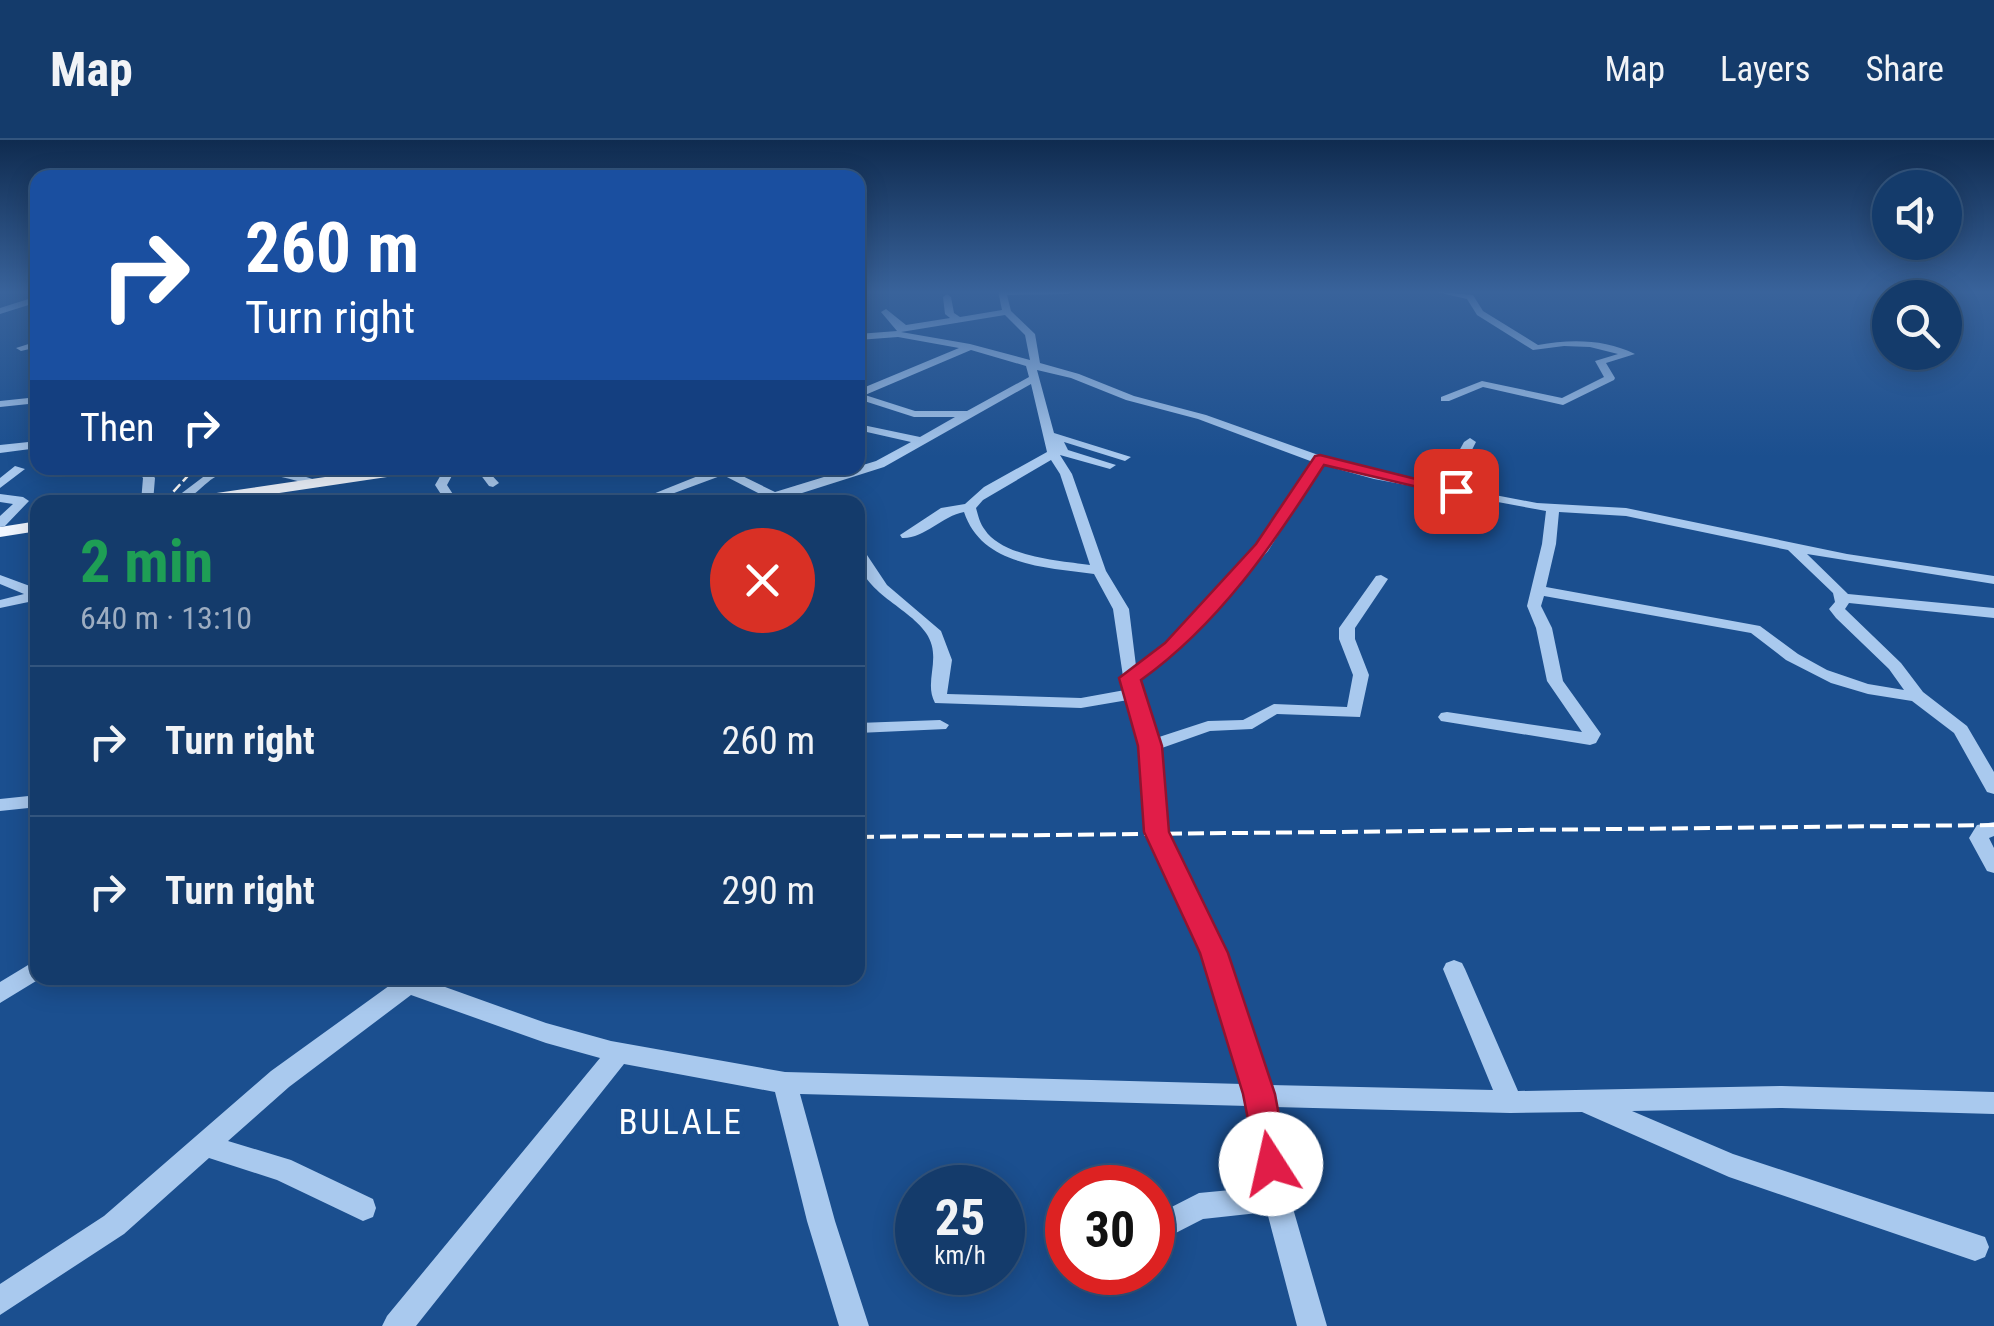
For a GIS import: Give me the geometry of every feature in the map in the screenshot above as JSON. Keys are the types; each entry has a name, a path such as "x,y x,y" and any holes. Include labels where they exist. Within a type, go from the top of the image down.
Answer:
{"main road":[{"path":"237,495 358,475"},
{"path":"0,532 30,527"}],"street":[{"path":"21,348 28,346"},
{"path":"966,346 1033,370 1202,417 1320,460 1444,489 1552,509 1626,512 1789,546 1994,580"},
{"path":"1031,346 1051,438 1099,571 1121,609 1134,685 1150,746 1157,832 1214,953 1259,1094 1277,1198 1312,1326"},
{"path":"1445,399 1482,384 1563,402 1610,378 1600,361 1630,354 1599,346"},
{"path":"865,392 970,347"},
{"path":"865,471 970,414 1033,370"},
{"path":"865,397 914,414 970,414"},
{"path":"0,404 30,401"},
{"path":"865,429 922,442"},
{"path":"1051,438 1126,457"},
{"path":"1051,438 1064,452 1110,465"},
{"path":"907,535 946,511 970,507 982,490 1026,472 1051,438"},
{"path":"1444,489 1470,442"},
{"path":"0,449 30,445"},
{"path":"865,562 882,588 933,631 944,660 938,692 941,699 1081,703 1134,685 1172,648 1263,548 1320,460"},
{"path":"0,484 19,469"},
{"path":"185,495 212,475"},
{"path":"291,475 319,483"},
{"path":"487,475 493,483"},
{"path":"656,495 705,475"},
{"path":"731,475 769,495"},
{"path":"794,495 853,475"},
{"path":"0,498 23,501 0,523"},
{"path":"970,507 979,534 990,542 1036,559 1099,571"},
{"path":"1447,717 1590,738 1592,734 1552,672 1544,628 1534,606 1550,544 1552,509"},
{"path":"1789,546 1812,564 1842,598 1994,612"},
{"path":"0,579 30,592"},
{"path":"1150,746 1208,726 1246,725 1274,709 1354,713 1361,676 1347,640 1348,628 1381,579"},
{"path":"1536,590 1755,628 1773,638 1789,655 1842,683 1870,692 1917,696"},
{"path":"0,604 30,597"},
{"path":"1842,598 1838,612 1895,666 1917,696 1960,730 1994,788"},
{"path":"865,728 940,725"},
{"path":"0,805 30,803"},
{"path":"1994,829 1984,830 1978,838 1994,866"},
{"path":"1454,969 1510,1102"},
{"path":"0,994 30,973"},
{"path":"0,1301 114,1226 280,1079 400,985"},
{"path":"419,985 546,1033 619,1052 785,1083 1510,1102 1782,1098 1994,1103"},
{"path":"396,1326 619,1052"},
{"path":"785,1083 820,1221 854,1326"},
{"path":"1586,1103 1729,1165 1975,1248"},
{"path":"207,1146 282,1169 364,1208"},
{"path":"1175,1219 1199,1206 1277,1198"}],"railway":[{"path":"170,495 189,475"},
{"path":"865,837 1994,825"}],"district":[{"name":"BULALE","path":"681,1122"}],"route":[{"path":"1271,1164 1259,1094 1214,953 1157,832 1151,798 1150,746 1130,678 1172,648 1263,548 1320,460 1456,491"}]}
